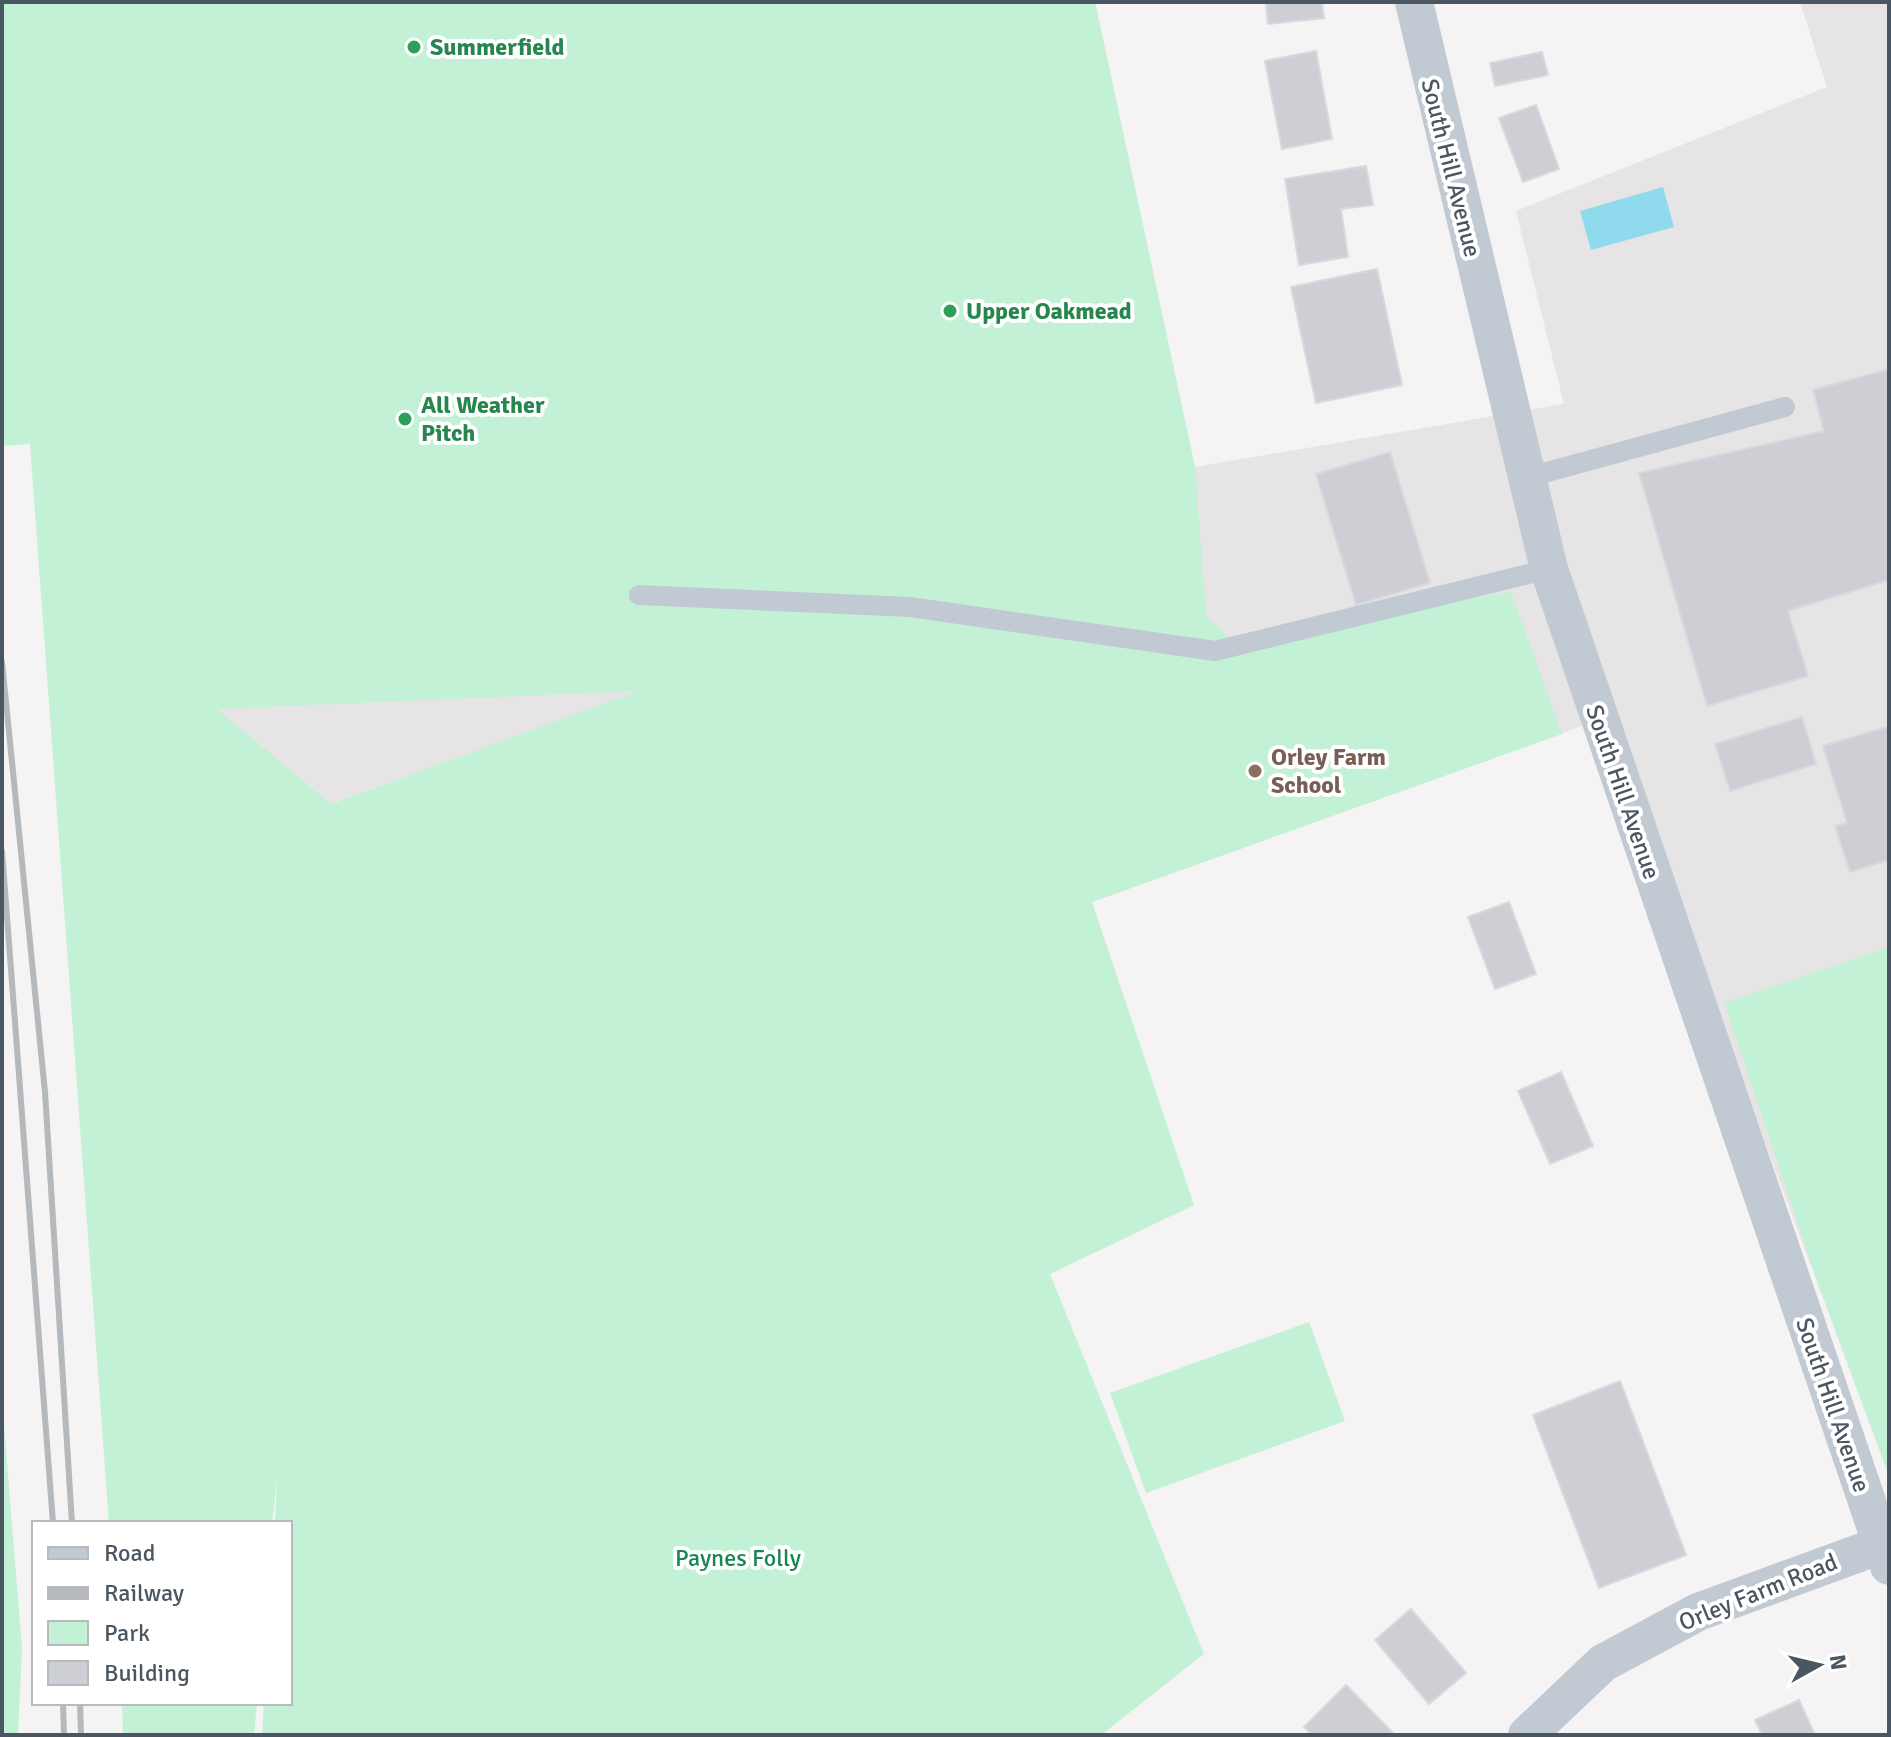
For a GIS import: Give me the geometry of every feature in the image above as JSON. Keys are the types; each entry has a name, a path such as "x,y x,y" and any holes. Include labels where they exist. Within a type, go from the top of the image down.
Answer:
{"street":[{"name":"South Hill Avenue","path":"1414,2 1549,569 1885,1555"},
{"name":"Orley Farm Road","path":"1527,1735 1603,1663 1684,1619 1885,1555"}],"lane":[{"path":"1529,477 1785,407"},
{"path":"639,595 910,607 1215,651 1549,569"}],"shaded area":[{"name":"Orley Farm School","path":"1095,2 1195,467 1564,404 1516,211 1827,87 1800,2 1889,2 1889,1476 1607,717 1092,902 640,691 330,804 216,709"}],"green space":[{"name":"Paynes Folly","path":"2,2 1095,2 1195,467 1206,616 1230,638 1511,592 1562,734 1092,902 1194,1205 1050,1274 1204,1654 1101,1735 262,1735 264,1705 292,1705 292,1521 275,1521 277,1480 272,1521 109,1521 30,444 2,446","holes":["637,691 331,804 217,709"]},
{"path":"1889,947 1889,1476 1812,1266 1724,1003"},
{"path":"1309,1322 1345,1421 1146,1493 1110,1393"},
{"path":"2,1401 22,1648 18,1735 2,1735"},
{"path":"122,1705 257,1705 254,1735 123,1735"}],"water":[{"path":"1663,187 1674,227 1591,250 1580,211"}],"building":[{"path":"1266,2 1322,2 1324,18 1268,24"},
{"path":"1316,51 1332,139 1282,149 1265,61"},
{"path":"1542,52 1548,75 1495,86 1490,63"},
{"path":"1536,105 1559,169 1523,182 1499,118"},
{"path":"1366,166 1373,205 1341,209 1348,257 1299,265 1285,179"},
{"path":"1377,269 1402,385 1316,403 1291,287"},
{"path":"1889,369 1889,580 1788,611 1808,676 1707,706 1639,473 1824,431 1813,390"},
{"path":"1390,452 1430,583 1356,605 1316,474"},
{"path":"1802,717 1816,764 1730,791 1715,744"},
{"path":"1889,726 1889,860 1850,872 1835,826 1847,823 1823,746"},
{"path":"1509,902 1536,974 1495,989 1468,917"},
{"path":"1561,1072 1593,1146 1550,1164 1518,1091"},
{"path":"1620,1381 1686,1555 1599,1588 1533,1415"},
{"path":"1411,1609 1466,1673 1429,1704 1375,1640"},
{"path":"1346,1685 1395,1735 1312,1735 1304,1727"},
{"path":"1799,1700 1815,1735 1762,1735 1755,1720"}],"railway":[{"path":"2,662 45,1092 72,1521"},
{"path":"2,851 53,1521"},
{"path":"63,1705 64,1735"},
{"path":"80,1705 81,1735"}],"place":[{"name":"Summerfield","path":"414,47"},
{"name":"Upper Oakmead","path":"950,311"},
{"name":"All Weather Pitch","path":"405,419"},
{"name":"Orley Farm School","path":"1255,771"}]}
